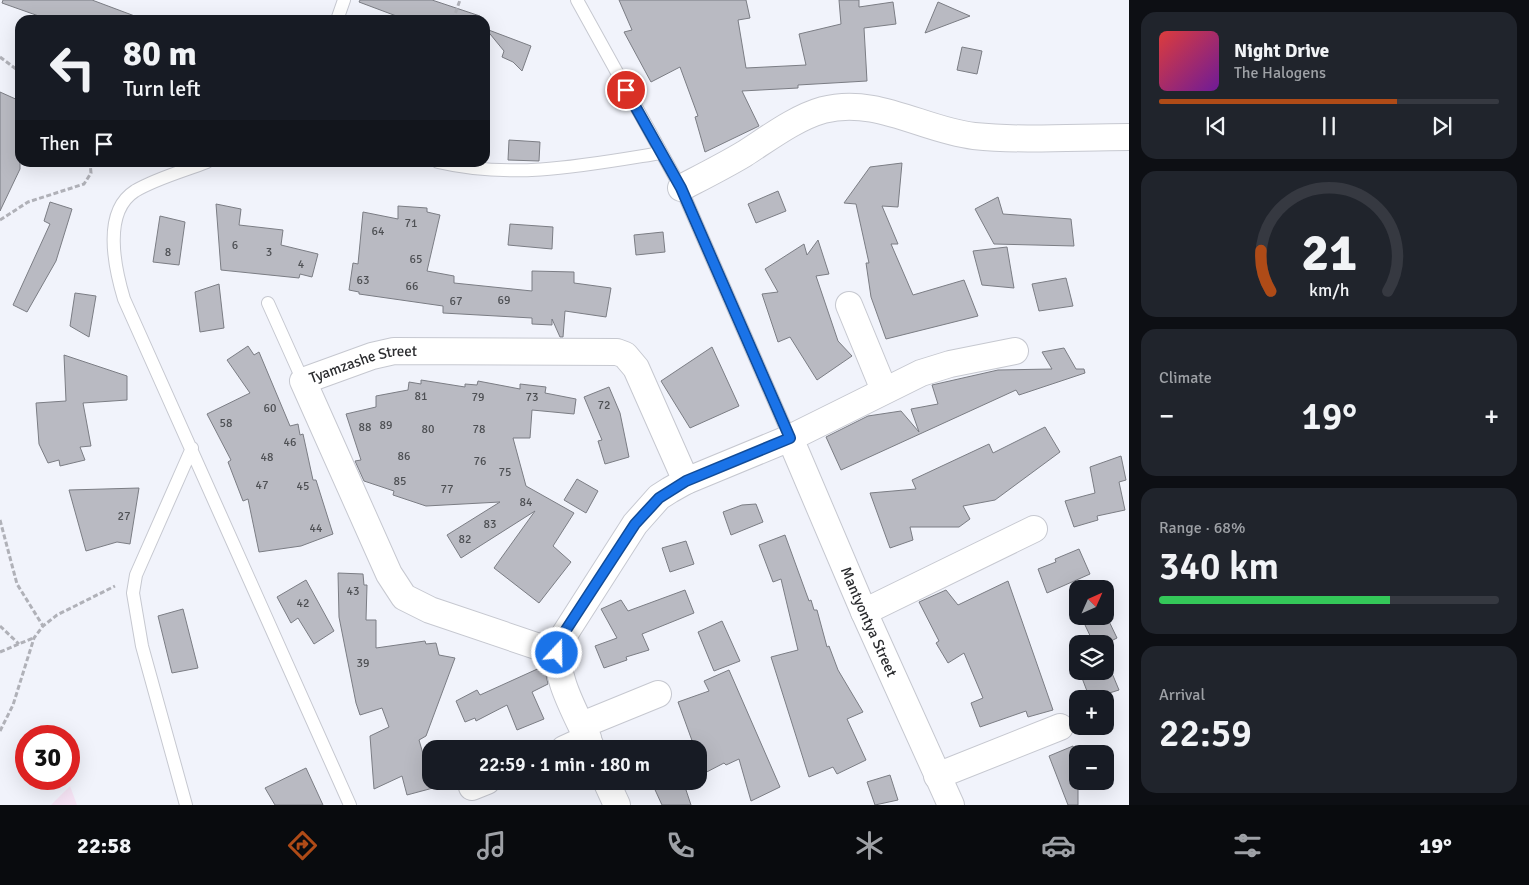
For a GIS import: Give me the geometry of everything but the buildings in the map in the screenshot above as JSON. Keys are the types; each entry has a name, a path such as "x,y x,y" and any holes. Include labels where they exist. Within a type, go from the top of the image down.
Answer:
{"street":[{"path":"681,188 742,155 794,123 823,110 845,106 875,108 931,127 974,136 1011,138 1129,137"},
{"path":"849,305 884,390"},
{"path":"658,694 587,737 562,680 557,653 562,636 635,524 659,498 686,481 790,438 921,373 950,364 1015,351"},
{"name":"Tyamzashe Street","path":"557,653 430,610 404,597 388,574 303,381 372,356 394,352 617,352 625,355 636,368 686,481"},
{"name":"Mantyontya Street","path":"790,438 864,612 951,805"},
{"path":"864,612 1034,529"},
{"path":"937,776 1060,727"},
{"path":"610,790 617,805"}],"lane":[{"path":"339,15 344,0"},
{"path":"577,0 681,188 790,438"},
{"path":"470,167 532,172 661,153"},
{"path":"195,167 133,192 124,204 116,221 113,243 116,272 124,300 192,448 350,805"},
{"path":"268,303 303,381"},
{"path":"186,805 137,624 132,593 136,576 192,448"}],"path":[{"path":"455,15 460,0"},
{"path":"0,56 15,68"},
{"path":"0,220 28,202 84,184 91,173 90,167"},
{"path":"0,520 17,584 43,626"},
{"path":"0,731 13,705 34,638 43,626 57,615 136,576"},
{"path":"0,626 19,644"},
{"path":"0,652 34,638"}],"shaded area":[{"path":"66,790 71,790 77,805 51,805"}],"route":[{"path":"557,653 562,636 635,524 659,498 686,481 790,438 681,188 626,90"}]}
